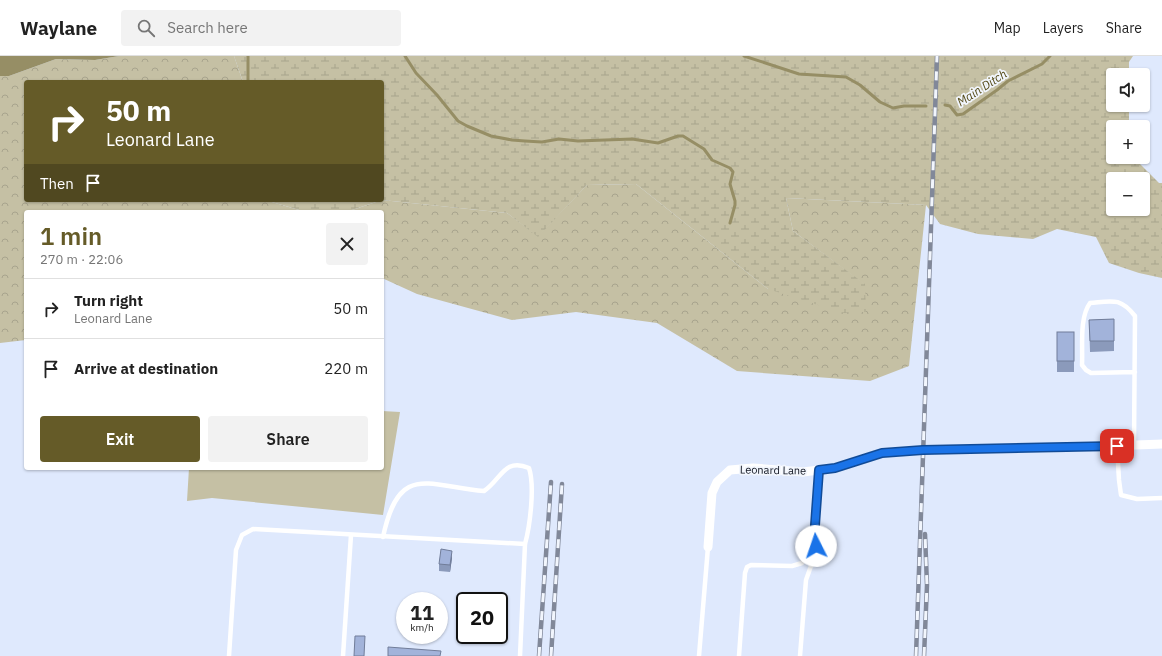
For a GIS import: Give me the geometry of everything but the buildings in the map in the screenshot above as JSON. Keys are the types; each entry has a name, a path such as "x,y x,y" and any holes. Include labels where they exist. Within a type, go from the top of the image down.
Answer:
{"street":[{"name":"Leonard Lane","path":"708,548 712,493 717,482 730,470 753,468 803,472 835,468 882,453 923,450 1162,444"}],"lane":[{"path":"1134,445 1135,372 1135,316 1124,304 1117,301 1090,303 1086,308 1084,316 1082,365 1091,373 1135,372"},
{"path":"1117,446 1121,495 1138,499 1162,498"},
{"path":"383,537 389,513 396,500 405,489 414,484 437,484 484,491 490,487 507,468 514,465 529,468 531,476 530,520 525,544 520,656"},
{"path":"800,656 806,580 816,552 814,539 819,470"},
{"path":"229,656 236,550 242,535 253,529 525,544"},
{"path":"343,656 352,535"},
{"path":"740,656 747,568 751,565 792,566 802,563 814,539"},
{"path":"699,656 708,548"}],"green space":[{"path":"119,56 234,56 242,80 24,80 24,202 272,202 299,210 24,210 24,340 0,343 0,76 9,76 56,59 95,60"},
{"path":"234,56 1133,56 1129,62 1129,68 1106,68 1106,112 1129,112 1129,120 1106,120 1106,164 1140,164 1148,172 1106,172 1106,216 1150,216 1150,174 1159,183 1162,183 1162,278 1139,273 1109,263 1096,237 1057,229 1033,239 978,234 940,224 926,205 786,198 793,231 865,284 866,312 843,313 768,289 636,184 587,185 538,237 507,213 384,200 384,80 242,80"},
{"path":"636,184 768,289 864,284 793,231 786,198 926,205 909,366 870,381 737,371 657,323 576,312 512,320 417,294 384,279 384,210 352,210 376,202 384,202 384,200 507,213 538,236 587,185"},
{"path":"272,202 376,202 352,210 299,210"},
{"path":"384,411 400,412 383,515 212,498 187,501 189,470 384,470"}],"shaded area":[{"path":"0,56 119,56 95,60 56,59 9,76 0,76"}],"waterway":[{"path":"248,56 248,80"},
{"path":"405,56 416,73 437,95 458,121 491,136 512,140 542,142 559,139 578,141 632,139 658,143 678,136 683,136 704,149 712,160 730,168 733,172 730,184 735,205 730,223"},
{"name":"Main Ditch","path":"744,56 799,74 846,77 860,85 880,102 893,108 904,106 926,106"},
{"name":"Main Ditch","path":"945,105 950,106 957,115 963,114 1008,81 1042,64 1050,56"}],"railway":[{"path":"916,656 937,56"},
{"path":"539,656 551,482"},
{"path":"551,656 562,484"},
{"path":"924,656 927,585 925,534"}],"route":[{"path":"816,546 814,539 819,470 835,468 882,453 923,450 1117,446"}]}
